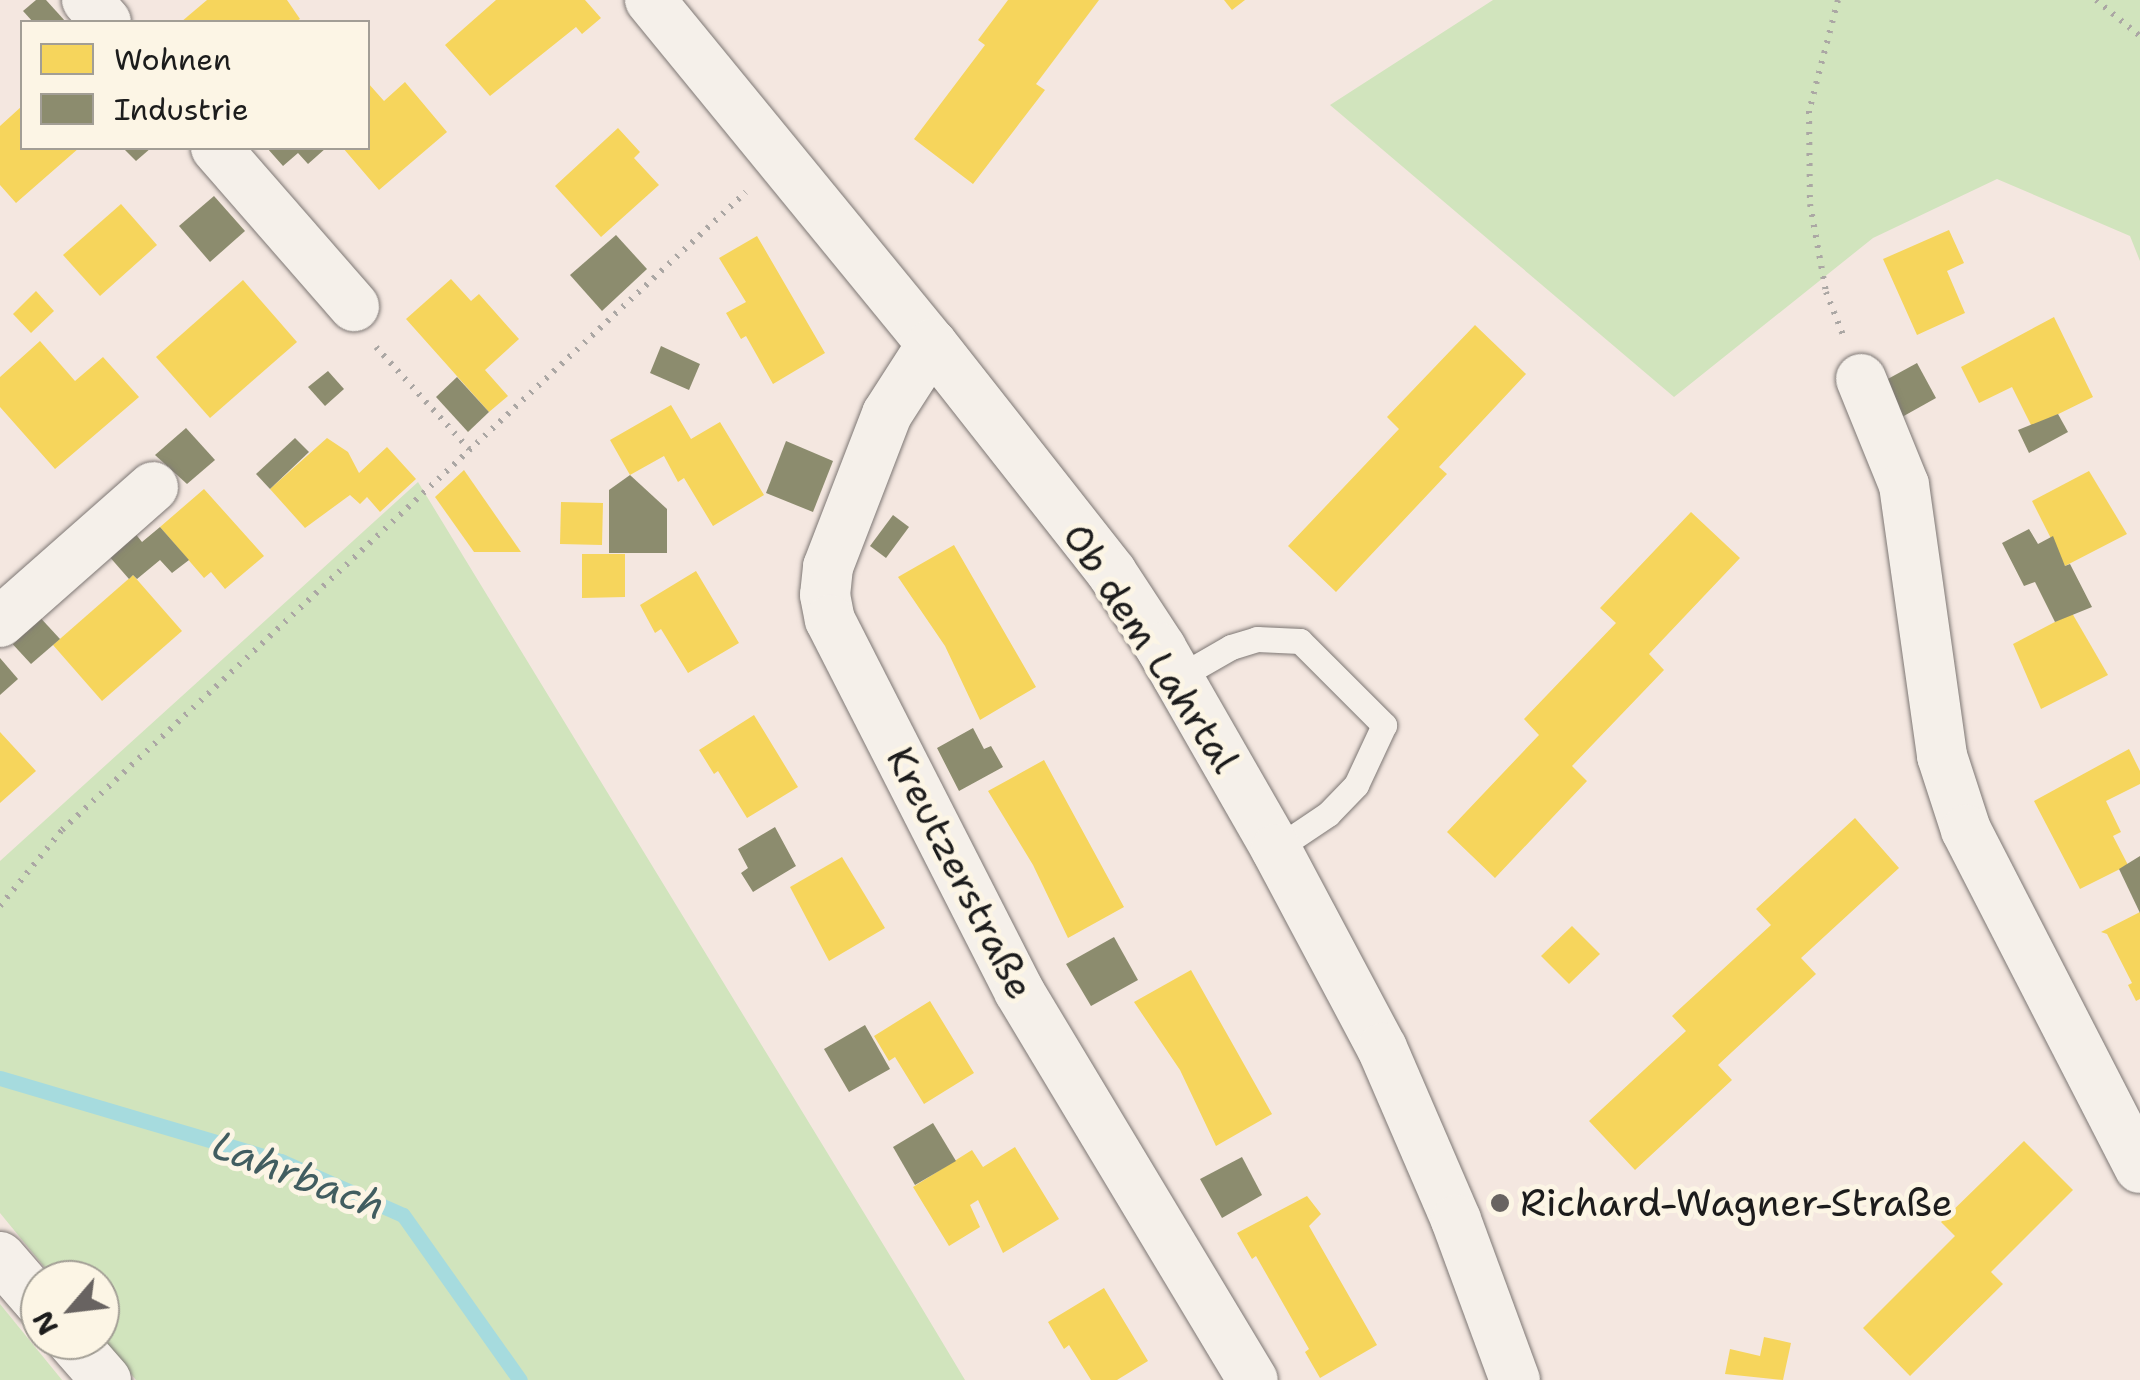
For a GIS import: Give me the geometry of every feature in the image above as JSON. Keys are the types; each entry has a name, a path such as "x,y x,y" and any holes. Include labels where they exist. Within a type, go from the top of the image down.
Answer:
{"street":[{"path":"87,0 104,20"},
{"name":"Ob dem Lahrtal","path":"650,0 932,344 1112,573 1276,849 1382,1048 1456,1220 1516,1380"},
{"path":"218,150 354,306"},
{"name":"Kreutzerstraße","path":"932,344 887,414 828,567 825,595 830,620 1019,990 1253,1380"},
{"path":"1860,379 1904,485 1942,756 1966,830 2140,1168"},
{"path":"0,622 154,487"},
{"path":"0,1257 20,1280"},
{"path":"88,1360 106,1380"}],"lane":[{"path":"1177,678 1231,646 1257,638 1300,641 1384,726 1356,785 1328,814 1276,849"}],"path":[{"path":"1838,0 1809,111 1810,204 1826,292 1860,379"},
{"path":"2096,0 2140,36"},
{"path":"0,906 62,830 780,161"},
{"path":"354,306 361,331 470,449"}],"green space":[{"path":"1493,0 2140,0 2140,261 2130,236 1997,179 1873,238 1674,397 1330,105"},
{"path":"418,482 965,1380 136,1380 120,1360 120,1260 39,1260 0,1213 0,861"},
{"path":"0,1304 20,1329 20,1360 46,1360 62,1380 0,1380"}],"building: Wohnen":[{"path":"207,0 287,0 300,19 298,20 183,20"},
{"path":"496,0 585,0 601,18 582,34 576,27 490,96 445,45"},
{"path":"1008,0 1099,0 1036,84 1045,90 973,184 914,139 985,45 978,40"},
{"path":"1224,0 1245,0 1232,10"},
{"path":"405,82 447,132 379,190 345,150 370,150 370,85 384,101"},
{"path":"20,108 20,150 77,150 16,203 0,185 0,126"},
{"path":"618,128 640,152 634,158 659,185 601,237 555,186"},
{"path":"121,204 157,245 100,296 63,255"},
{"path":"1949,230 1964,263 1947,271 1965,313 1917,335 1883,259"},
{"path":"757,236 825,353 773,384 746,336 741,339 726,313 746,302 719,258"},
{"path":"451,279 471,301 479,294 519,339 485,370 508,396 489,412 406,319"},
{"path":"243,280 297,342 210,418 156,357"},
{"path":"36,291 54,311 31,333 13,314"},
{"path":"2054,317 2093,397 2032,427 2012,387 1979,403 1961,367"},
{"path":"1475,325 1526,374 1439,467 1447,474 1336,592 1288,546 1399,429 1387,417"},
{"path":"40,341 75,381 103,357 139,397 55,469 0,407 0,377"},
{"path":"671,405 691,439 720,422 764,495 713,526 684,478 678,482 664,456 630,475 610,440"},
{"path":"327,438 348,452 359,473 387,447 416,479 380,512 367,497 360,504 350,495 305,528 270,489"},
{"path":"464,470 521,552 474,552 435,497"},
{"path":"2089,471 2127,534 2065,566 2032,501"},
{"path":"204,489 264,556 225,589 211,572 204,578 160,527"},
{"path":"561,502 603,503 602,545 560,544"},
{"path":"1691,512 1740,558 1649,654 1664,670 1572,766 1587,781 1495,878 1447,832 1539,735 1524,719 1616,623 1600,608"},
{"path":"954,545 1036,687 980,720 945,646 898,577"},
{"path":"582,554 625,554 625,597 582,598"},
{"path":"696,571 739,643 688,673 661,629 655,633 640,605"},
{"path":"133,575 182,631 102,701 53,645"},
{"path":"2072,613 2108,675 2041,709 2013,644"},
{"path":"754,715 798,787 747,818 718,771 714,774 699,750"},
{"path":"0,732 36,771 0,803"},
{"path":"2129,749 2140,771 2140,784 2106,801 2121,832 2113,836 2128,865 2080,889 2034,801"},
{"path":"1044,760 1124,907 1068,938 1033,865 988,791"},
{"path":"1855,818 1899,868 1801,958 1816,974 1718,1065 1732,1080 1635,1170 1589,1121 1686,1031 1672,1016 1771,925 1756,909"},
{"path":"842,857 885,928 829,961 790,887"},
{"path":"2140,912 2140,999 2136,1001 2128,985 2132,983 2107,934 2101,932"},
{"path":"1572,926 1600,954 1569,984 1541,956"},
{"path":"1191,970 1272,1114 1216,1146 1180,1070 1134,1002"},
{"path":"930,1001 974,1073 924,1104 895,1057 889,1061 874,1036"},
{"path":"2024,1141 2073,1190 1991,1272 2003,1284 1910,1376 1863,1328 1955,1236 1941,1222"},
{"path":"1015,1147 1059,1219 1003,1253 978,1200 970,1205 980,1227 949,1246 913,1187 972,1150 983,1167"},
{"path":"1307,1196 1321,1214 1309,1226 1377,1345 1320,1378 1305,1352 1309,1349 1256,1256 1252,1259 1237,1233"},
{"path":"1104,1288 1148,1361 1117,1380 1091,1380 1069,1345 1064,1349 1048,1322"},
{"path":"1764,1337 1791,1343 1783,1380 1725,1374 1730,1349 1760,1356"}],"building: Industrie":[{"path":"36,0 46,0 64,20 31,20 23,11"},
{"path":"125,150 149,150 136,161"},
{"path":"269,150 324,150 308,164 298,153 283,166"},
{"path":"214,196 245,231 210,262 179,226"},
{"path":"616,235 647,269 602,311 570,275"},
{"path":"661,346 700,364 689,390 650,373"},
{"path":"1917,363 1936,398 1902,417 1875,386"},
{"path":"328,371 344,389 325,406 308,387"},
{"path":"457,377 489,412 468,432 436,397"},
{"path":"2058,414 2068,432 2029,453 2018,430"},
{"path":"186,428 215,460 187,484 155,455"},
{"path":"295,438 309,452 270,489 256,474"},
{"path":"786,441 833,461 813,512 766,493"},
{"path":"630,475 667,509 667,553 609,553 609,490"},
{"path":"893,515 909,527 886,558 870,546"},
{"path":"160,527 189,560 172,573 160,560 137,579 133,575 129,579 108,555 134,532 142,542"},
{"path":"2029,529 2038,544 2053,536 2065,566 2070,564 2092,607 2055,622 2035,582 2024,586 2002,543"},
{"path":"36,613 60,639 31,664 7,638"},
{"path":"0,658 18,679 0,695"},
{"path":"973,728 984,749 991,746 1003,767 959,791 937,748"},
{"path":"775,827 796,866 753,892 741,873 748,868 738,849"},
{"path":"2140,856 2140,913 2119,869"},
{"path":"1114,937 1138,980 1091,1006 1066,964"},
{"path":"865,1025 890,1069 849,1092 824,1049"},
{"path":"933,1123 956,1161 915,1185 893,1147"},
{"path":"1242,1157 1262,1195 1222,1218 1200,1179"}],"waterway":[{"name":"Lahrbach","path":"0,1078 281,1161 403,1215 520,1380"}],"place":[{"name":"Richard-Wagner-Straße","path":"1500,1203"}]}
